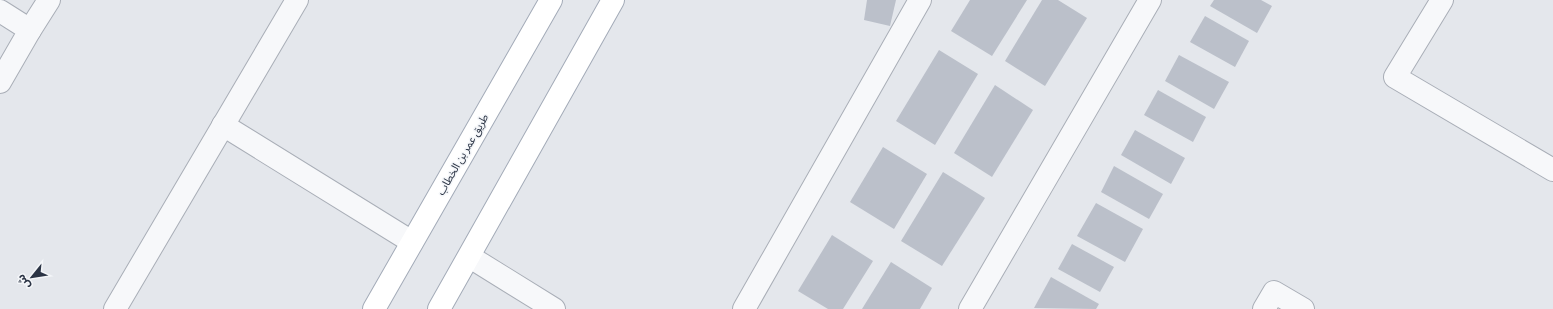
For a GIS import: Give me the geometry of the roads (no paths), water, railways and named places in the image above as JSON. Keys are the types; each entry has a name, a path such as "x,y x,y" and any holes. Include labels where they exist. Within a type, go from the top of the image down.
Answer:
{"main road":[{"name":"طريق عمر بن الخطاب","path":"374,309 551,0"},
{"path":"440,309 613,0"}],"street":[{"path":"0,82 49,0"},
{"path":"114,309 297,0"},
{"path":"744,309 920,0"},
{"path":"970,309 1150,0"},
{"path":"1442,0 1395,77 1553,170"},
{"path":"0,11 30,30"},
{"path":"223,125 412,242"},
{"path":"470,257 554,309"},
{"path":"1264,309 1274,292 1303,309"}]}
